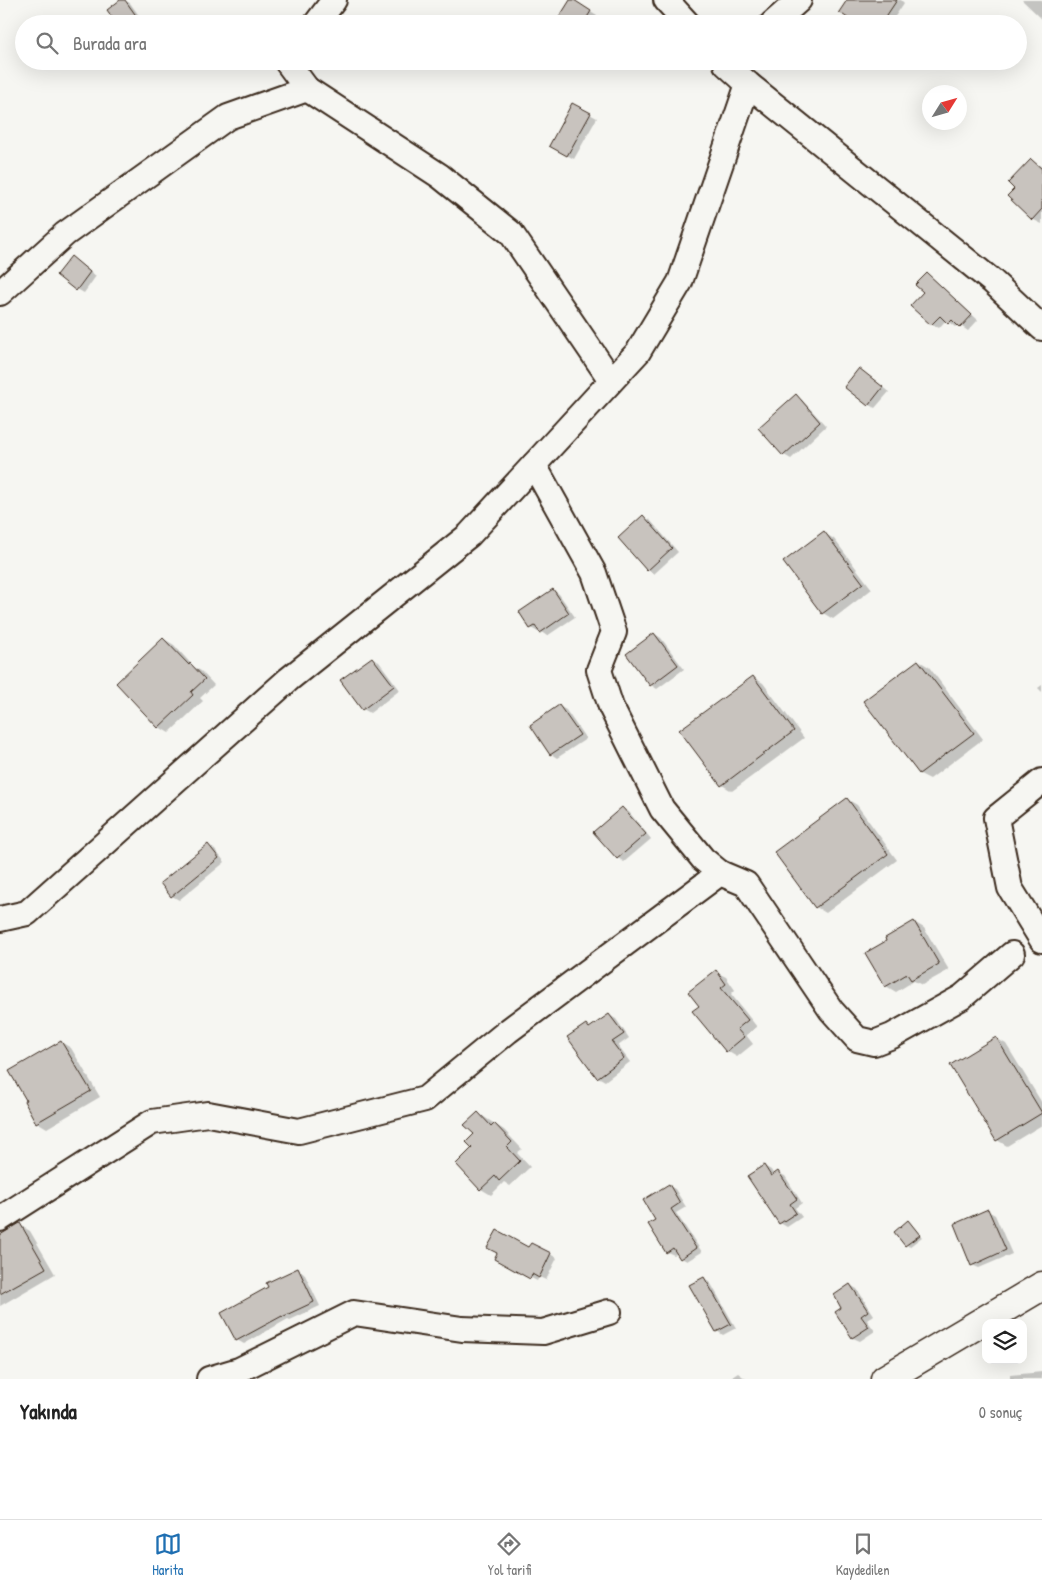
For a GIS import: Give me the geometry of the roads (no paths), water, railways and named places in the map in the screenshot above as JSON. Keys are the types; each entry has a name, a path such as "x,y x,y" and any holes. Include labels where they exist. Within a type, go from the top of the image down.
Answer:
{"street":[{"path":"323,15 334,0"},
{"path":"666,0 680,15"},
{"path":"782,15 799,0"},
{"path":"293,70 307,89 440,176 511,233 611,380"},
{"path":"734,70 748,84 992,281 1042,328"},
{"path":"0,919 27,913 290,679 469,535 638,352 680,282 748,84"},
{"path":"0,293 65,234 228,117 307,89"},
{"path":"534,466 594,573 614,632 599,670 611,707 662,809 703,859 720,873 746,884 831,1010 858,1039 874,1042 892,1036 962,997 1012,954"},
{"path":"1042,782 996,818 1010,888 1042,940"},
{"path":"0,1219 152,1122 208,1114 299,1131 425,1098 508,1031 720,873"},
{"path":"885,1379 1042,1286"},
{"path":"209,1379 239,1370 354,1313 462,1329 544,1332 609,1312"}]}
